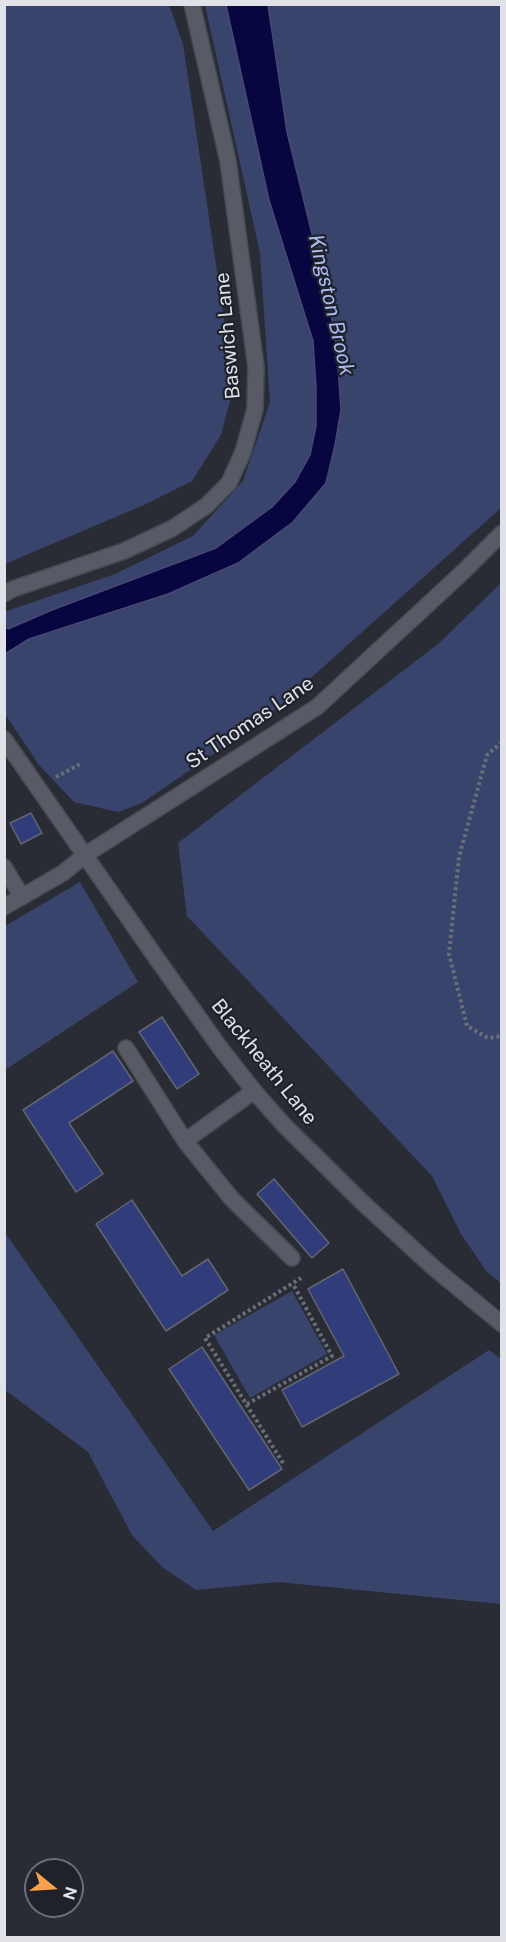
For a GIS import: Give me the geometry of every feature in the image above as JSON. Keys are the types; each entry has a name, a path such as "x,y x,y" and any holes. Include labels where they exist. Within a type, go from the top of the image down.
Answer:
{"street":[{"name":"Baswich Lane","path":"4,594 124,551 173,528 206,506 229,483 243,452 255,409 256,367 228,161 192,4"},
{"name":"St Thomas Lane","path":"4,907 63,873 85,855 317,707 463,572 501,533"},
{"path":"4,739 38,788"},
{"name":"Blackheath Lane","path":"38,788 170,977 254,1090 284,1124 363,1203 434,1268 501,1324"},
{"path":"4,867 22,897"},
{"path":"126,1048 184,1141 231,1198 292,1258"},
{"path":"184,1141 254,1090"}],"path":[{"path":"501,742 487,755 459,857 449,954 467,1026 488,1038 501,1036"},
{"path":"38,788 82,763"},
{"path":"283,1462 205,1338 301,1278 292,1258"},
{"path":"247,1404 332,1356 293,1284"}],"shaded area":[{"path":"5,4 169,5 183,44 234,385 221,435 192,481 144,505 5,564"},
{"path":"205,5 226,5 269,200 313,341 316,426 310,455 295,482 272,508 216,548 8,629 5,627 4,612 115,574 193,536 243,481 270,402 260,253"},
{"path":"226,5 268,5 287,132 329,303 337,350 341,410 326,483 293,522 238,563 168,594 29,639 5,654 5,627 8,629 216,548 272,507 295,482 310,455 316,426 313,341 269,200"},
{"path":"268,5 501,5 501,508 266,718 142,803 118,812 74,802 39,765 5,714 4,654 29,639 168,594 238,563 326,483 335,445 341,410 337,350 329,303 287,132"},
{"path":"501,583 501,1283 487,1272 461,1234 432,1176 187,916 178,843 438,644"},
{"path":"80,882 138,982 5,1070 5,926"},
{"path":"4,1231 213,1531 489,1350 501,1359 501,1604 278,1582 196,1590 162,1567 132,1535 88,1452 5,1390"},
{"path":"292,1291 327,1354 250,1398 214,1335"}],"building":[{"path":"31,813 42,833 21,844 10,823"},
{"path":"162,1017 199,1074 177,1089 139,1032"},
{"path":"113,1051 133,1081 69,1123 103,1174 76,1192 23,1110"},
{"path":"274,1179 329,1243 312,1258 257,1194"},
{"path":"132,1200 182,1276 208,1259 228,1290 166,1331 96,1224"},
{"path":"343,1269 399,1374 302,1427 282,1390 344,1356 308,1289"},
{"path":"202,1347 282,1469 249,1490 169,1369"}],"water label":[{"name":"Kingston Brook","path":"331,305"}]}
